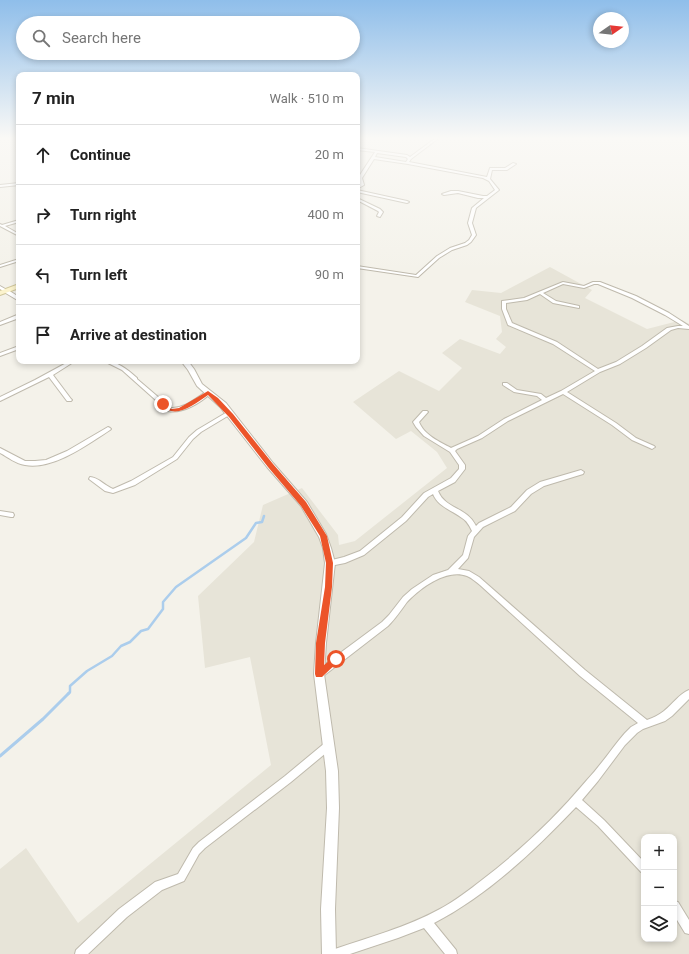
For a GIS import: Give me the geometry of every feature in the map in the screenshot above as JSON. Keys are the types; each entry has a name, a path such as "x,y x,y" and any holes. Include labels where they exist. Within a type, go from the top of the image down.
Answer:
{"main road":[{"path":"1,289 16,286"}],"street":[{"path":"360,268 384,270 410,276 418,275 445,252 470,241 474,235 470,223 474,208 496,190 490,182"},
{"path":"0,186 16,184"},
{"path":"360,191 407,202"},
{"path":"444,194 459,191 480,197 488,197"},
{"path":"360,200 380,210 381,212 379,216"},
{"path":"1,226 16,222"},
{"path":"1,226 16,234"},
{"path":"0,266 16,261"},
{"path":"598,371 555,343 509,323 504,309 504,302 525,299 542,294 563,283 586,287 593,283 599,283 634,297 667,314 689,328"},
{"path":"1,289 16,297"},
{"path":"542,294 555,302 577,307"},
{"path":"0,324 16,317"},
{"path":"452,451 455,448 480,437 506,420 563,392 598,371 618,363 644,347 668,329 678,327 689,328"},
{"path":"0,355 16,348"},
{"path":"0,399 50,375 68,364"},
{"path":"112,364 124,370 170,410 174,411 181,409 208,393"},
{"path":"187,364 191,369 199,385 229,413 270,466 304,504 323,536 330,563 319,674 322,706 332,771 333,808 328,909 329,954"},
{"path":"50,375 68,400"},
{"path":"505,384 516,391 538,395 546,401"},
{"path":"563,392 614,424 634,439 652,447"},
{"path":"330,563 345,560 362,553 404,519 426,495 453,480 462,469 462,465 452,451 427,435 417,426 416,422 425,412"},
{"path":"92,479 107,489 113,491 133,483 174,458 188,441 199,431 229,413"},
{"path":"0,450 22,462 33,464 40,463 74,450 108,430"},
{"path":"450,572 466,556 471,536 475,530 491,519 513,509 529,492 542,484 580,472"},
{"path":"434,490 440,502 464,514 471,520 475,530"},
{"path":"0,512 11,515"},
{"path":"319,674 351,648 385,624 418,588 436,577 450,572 463,572 477,579 557,652 605,693 646,724"},
{"path":"334,954 426,922 457,904 514,861 539,838 590,785 634,731 662,717 689,694"},
{"path":"80,954 123,912 159,886 182,878 196,851 202,844 288,779 329,745"},
{"path":"575,800 602,823 641,866"},
{"path":"677,911 689,929"},
{"path":"426,922 452,954"}],"shaded area":[{"path":"550,267 592,290 585,298 647,329 682,320 689,324 689,954 0,954 0,869 26,848 78,923 271,765 250,657 205,668 198,596 254,542 263,505 302,488 338,535 339,545 355,541 447,468 437,452 411,431 396,439 353,402 399,371 439,391 462,368 442,353 460,339 500,354 506,347 496,339 502,332 500,316 465,302 472,290 501,293"}],"waterway":[{"path":"0,756 43,719 70,692 70,686 87,671 112,656 121,646 130,642 141,631 148,629 163,609 163,602 176,587 246,538 256,523 262,522 264,516"}],"route":[{"path":"163,404 170,410 174,411 181,409 208,393 223,405 270,466 304,504 323,536 330,563 319,674 336,659"}]}
